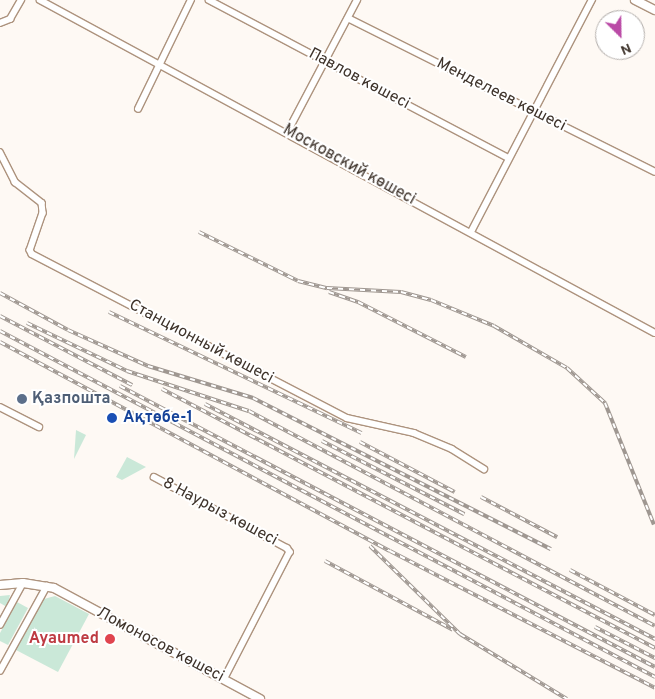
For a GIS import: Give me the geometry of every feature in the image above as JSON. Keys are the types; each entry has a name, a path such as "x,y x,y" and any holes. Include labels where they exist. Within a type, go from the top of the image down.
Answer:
{"street":[{"path":"1,22 10,19 22,0"},
{"name":"Московский көшесі","path":"40,0 288,132 655,333"},
{"path":"138,109 191,0"},
{"name":"Павлов көшесі","path":"208,0 509,158"},
{"path":"288,132 357,0"},
{"path":"471,232 532,111 592,0"},
{"path":"635,0 655,10"},
{"name":"Менделеев көшесі","path":"348,18 655,172"},
{"name":"Станционный көшесі","path":"0,152 15,182 42,203 43,212 30,250 32,254 347,418 414,433 452,448 484,469"},
{"path":"0,407 39,427"},
{"name":"8 Наурыз көшесі","path":"154,476 287,548 290,552 224,680"},
{"path":"0,625 23,582"},
{"name":"Ломоносов көшесі","path":"0,585 23,582 60,590 260,699"},
{"path":"0,671 47,586"}],"green space":[{"path":"76,430 86,435 74,459"},
{"path":"127,457 146,467 122,480 116,477"},
{"path":"10,595 7,607 0,603 0,596"},
{"path":"55,596 89,614 58,672 16,650 44,599"},
{"path":"17,602 28,608 8,645 0,641 0,633"}],"railway":[{"path":"199,232 298,281 327,288 401,292 431,300 494,326 567,368 605,403 654,525"},
{"path":"329,292 358,302 466,357"},
{"path":"0,293 68,330 148,366 253,398 551,549"},
{"path":"109,312 362,433"},
{"path":"0,316 132,385"},
{"path":"27,323 127,371 249,411 655,626"},
{"path":"0,331 655,677"},
{"path":"0,342 390,551 655,688"},
{"path":"120,386 655,667"},
{"path":"162,389 655,648"},
{"path":"205,404 655,639"},
{"path":"322,441 464,514"},
{"path":"360,442 455,492"},
{"path":"481,497 557,537"},
{"path":"370,546 460,634 567,699"},
{"path":"325,561 453,630"},
{"path":"570,570 655,615"},
{"path":"595,627 655,658"}],"place":[{"name":"Қазпошта","path":"22,399"},
{"name":"Ақтөбе-1","path":"112,418"},
{"name":"Ayaumed","path":"110,639"}]}
